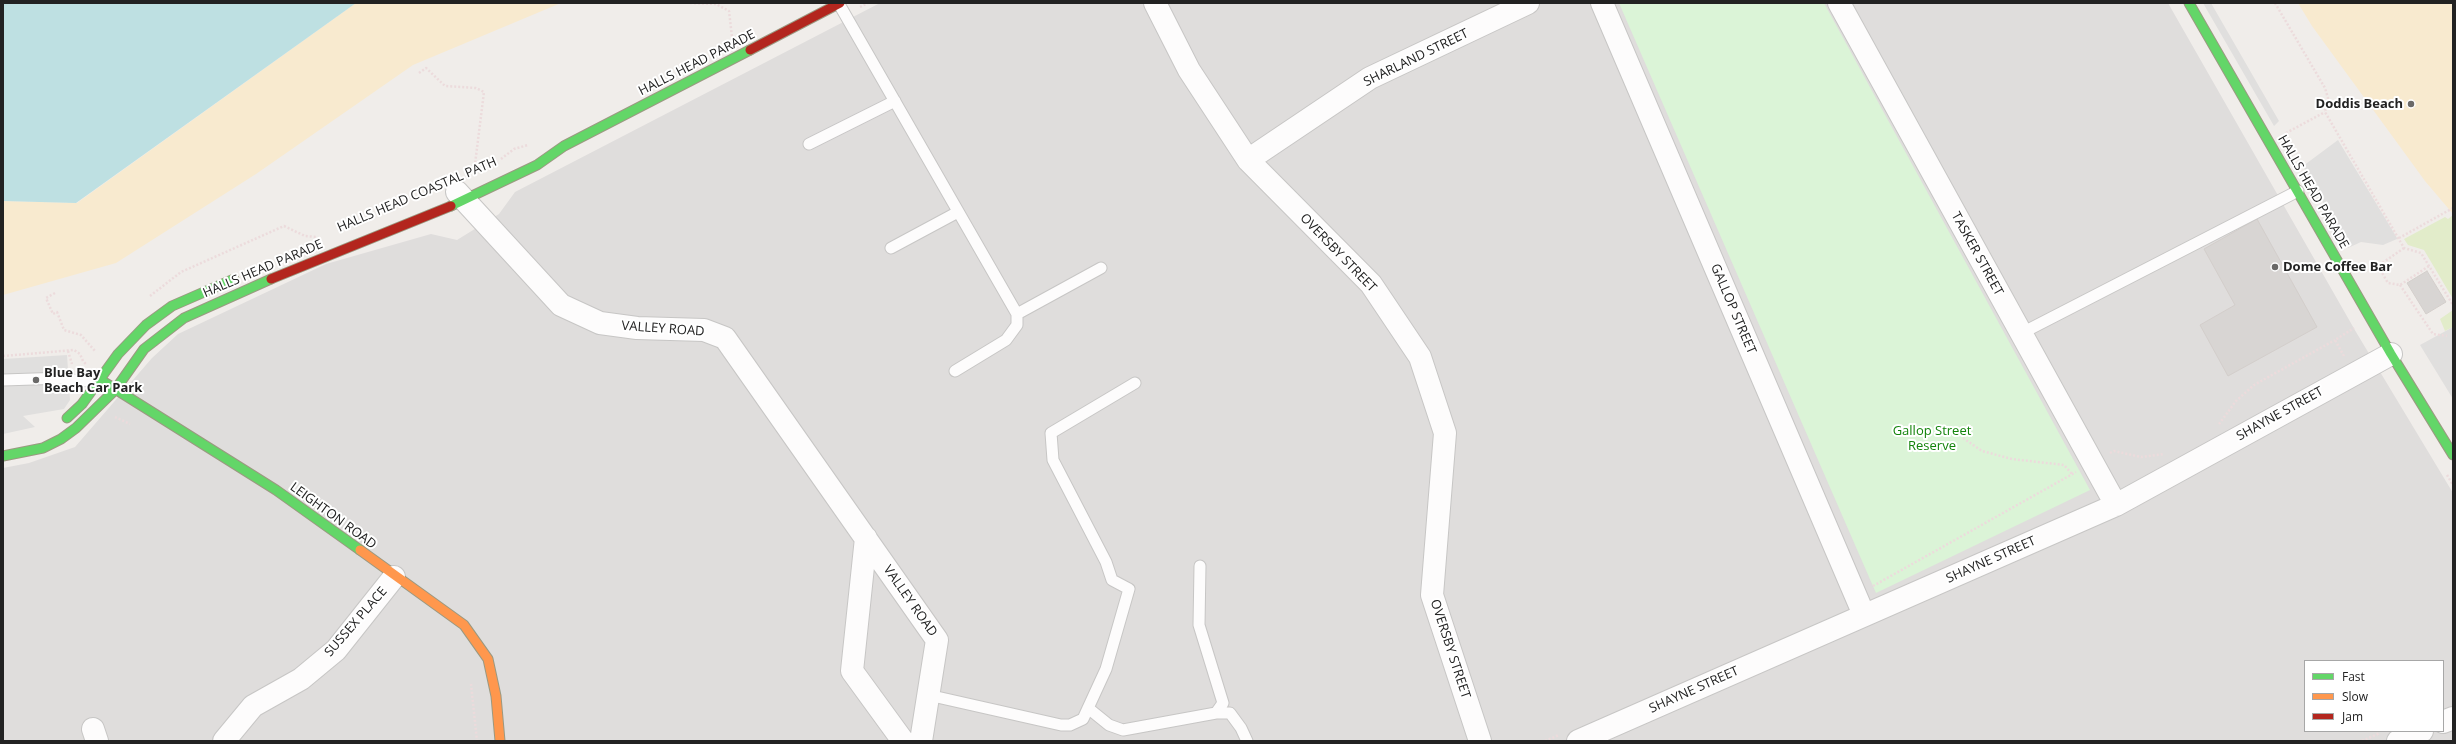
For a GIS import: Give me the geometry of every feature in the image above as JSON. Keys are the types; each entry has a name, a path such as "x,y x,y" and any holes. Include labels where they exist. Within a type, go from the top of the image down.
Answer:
{"street":[{"name":"HALLS HEAD PARADE","path":"3,456 43,448 61,439 103,403 115,390 144,349 184,318 234,293 460,190 537,165 564,146 840,3"},
{"name":"OVERSBY STREET","path":"1155,3 1189,70 1248,160 1371,284 1420,357 1445,433 1432,595 1480,741"},
{"name":"SHARLAND STREET","path":"1248,160 1370,78 1528,3"},
{"name":"GALLOP STREET","path":"1602,3 1864,615"},
{"name":"TASKER STREET","path":"1839,3 2020,334 2116,505"},
{"name":"HALLS HEAD PARADE","path":"2189,3 2392,354 2453,455"},
{"name":"HALLS HEAD PARADE","path":"536,154 564,146"},
{"name":"VALLEY ROAD","path":"460,190 561,305 600,323 637,328 704,330 725,338 937,640 921,741"},
{"name":"HALLS HEAD PARADE","path":"63,423 90,393 118,354 146,325 172,306 243,276"},
{"name":"SHAYNE STREET","path":"1572,736 1864,615 2116,505 2392,354"},
{"name":"LEIGHTON ROAD","path":"100,380 151,410 276,490 394,577 437,605 464,625 488,659 496,696 500,741"},
{"path":"90,393 103,403 112,406"},
{"name":"LEIGHTON ROAD","path":"160,429 213,451"},
{"name":"VALLEY ROAD","path":"866,538 852,671 903,741"},
{"name":"SUSSEX PLACE","path":"224,741 253,706 301,679 336,650 394,577"},
{"name":"LEIGHTON ROAD","path":"437,605 460,632 475,657"},
{"path":"2398,741 2420,732"}],"lane":[{"path":"840,3 1017,314 1017,325 1006,340 955,371"},
{"path":"809,144 895,101"},
{"path":"2020,334 2298,191"},
{"path":"891,248 958,212"},
{"path":"1017,314 1101,268"},
{"path":"3,380 64,378 78,381 100,380"},
{"path":"78,381 90,393"},
{"path":"928,695 1061,725 1070,725 1083,719 1106,668 1129,589 1112,580 1106,562 1053,460 1051,432 1135,382"},
{"path":"1200,566 1200,625 1223,703 1216,713"},
{"path":"1088,708 1109,725 1123,730 1216,713 1230,713 1241,728 1247,741"}],"path":[{"path":"690,3 716,4 729,11 733,43"},
{"path":"2275,3 2325,88 2328,98 2325,112 2404,248 2421,253 2453,304"},
{"path":"419,73 426,68 445,86 476,88 484,92 474,172"},
{"path":"2269,142 2325,112"},
{"name":"HALLS HEAD COASTAL PATH","path":"496,163 514,149 535,143"},
{"name":"HALLS HEAD COASTAL PATH","path":"460,190 474,172 482,169"},
{"path":"2399,238 2453,208"},
{"path":"149,298 151,293 181,272 284,226 305,236 318,238"},
{"path":"2404,248 2378,266 2388,283 2400,284 2429,266"},
{"path":"2400,284 2433,334 2447,336"},
{"path":"55,293 46,298 53,314 57,312 64,330 81,336 97,353"},
{"path":"2356,327 2359,332"},
{"path":"2213,427 2220,423 2236,401 2254,385 2335,340"},
{"path":"3,356 74,350 80,354 83,361 88,365 95,364"},
{"path":"68,351 70,363 77,367"},
{"path":"108,416 113,416 136,428"},
{"path":"1963,438 1982,451 2012,459 2064,465 2072,474"},
{"path":"1855,594 2114,451 2141,457 2168,454"},
{"path":"471,682 477,741"},
{"path":"2362,741 2383,732"},
{"path":"1544,741 1572,736"}],"shaded area":[{"path":"880,3 2168,3 2356,332 2453,493 2453,741 3,741 3,468 29,463 75,447 152,358 178,334 326,264 431,234 457,240 499,214 515,192"},
{"path":"2203,3 2211,3 2279,121 2274,126"},
{"path":"2338,140 2397,239 2383,245 2361,242 2348,248 2303,166"},
{"path":"2453,327 2453,399 2420,345"},
{"name":"Blue Bay Beach Car Park","path":"67,355 70,400 64,409 23,416 35,427 3,434 3,359"}],"green space":[{"name":"Gallop Street Reserve","path":"1619,3 1824,3 2090,490 1876,593"},
{"path":"2453,215 2453,299 2424,250 2408,245 2404,239 2445,217 2448,219"},
{"path":"2453,310 2453,327 2445,331 2440,319"}],"sand":[{"path":"356,3 561,3 413,65 256,174 116,263 3,295 3,201 77,203"},
{"name":"Doddis Beach","path":"2298,3 2453,3 2453,214 2425,181 2312,26"}],"water":[{"path":"3,3 356,3 76,203 3,201"}],"building":[{"path":"2257,219 2317,327 2228,376 2200,325 2235,305 2204,249"},
{"path":"2427,271 2446,302 2426,314 2407,283"}],"traffic: fast":[{"path":"2189,3 2391,354 2453,455"},
{"path":"451,206 537,165 564,146 750,50"},
{"path":"67,418 82,404 118,354 146,325 172,306 234,279"},
{"path":"3,456 43,448 61,439 76,428 115,390 144,349 184,318 271,279"},
{"path":"104,382 276,490 360,550"}],"traffic: slow":[{"path":"360,550 464,625 488,659 496,696 500,741"}],"traffic: jam":[{"path":"750,50 840,3"},
{"path":"271,279 451,206"}],"place":[{"name":"Doddis Beach","path":"2411,104"},
{"name":"Dome Coffee Bar","path":"2275,267"},
{"name":"Blue Bay Beach Car Park","path":"36,380"}]}
